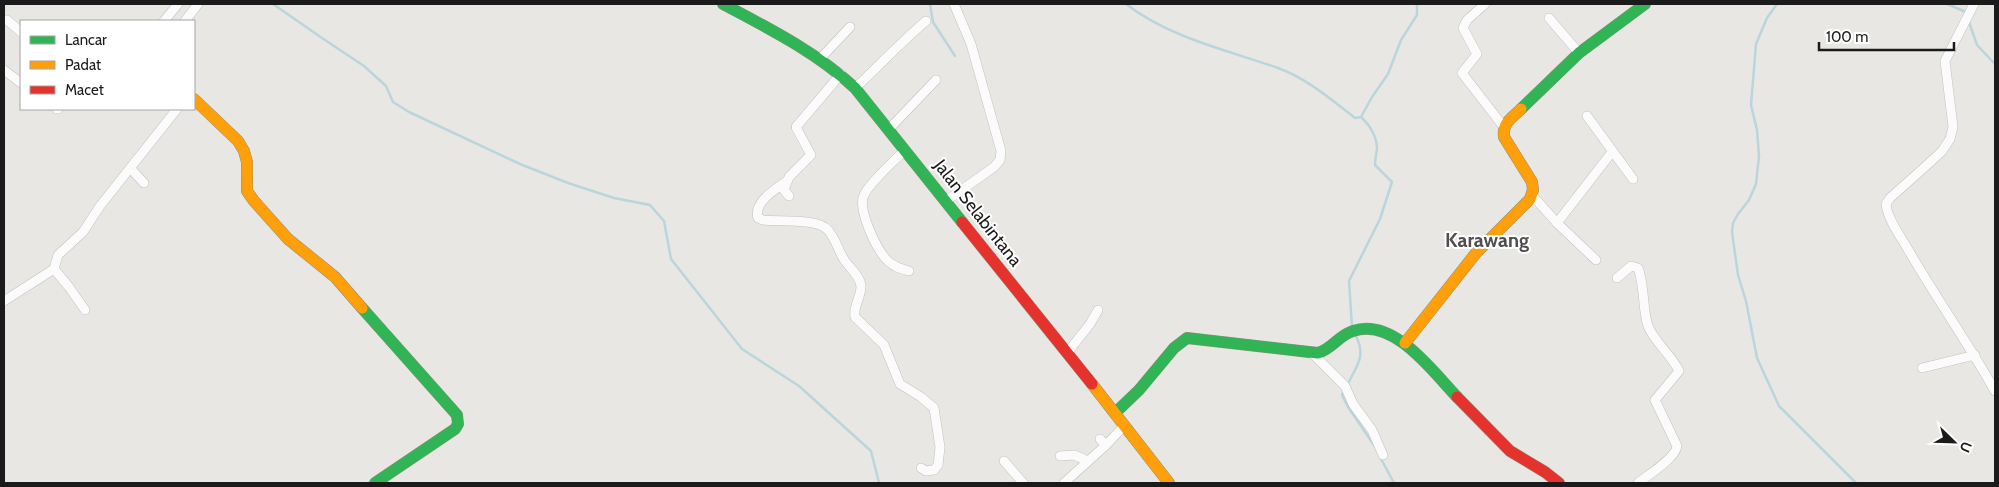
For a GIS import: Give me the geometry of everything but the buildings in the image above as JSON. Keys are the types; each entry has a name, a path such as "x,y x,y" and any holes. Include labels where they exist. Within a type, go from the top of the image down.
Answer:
{"street":[{"path":"165,20 178,4"},
{"path":"186,20 198,4"},
{"name":"Jalan Selabintana","path":"724,4 820,58 841,74 855,88 1115,413 1168,483"},
{"path":"946,201 994,167 1000,160 1001,151 971,44 954,4"},
{"path":"1405,342 1476,253 1522,208 1532,195 1532,182 1506,140 1503,126 1462,73 1477,54 1463,28 1467,20 1485,4"},
{"path":"1503,126 1579,53 1645,4"},
{"path":"1974,4 1945,61 1953,127 1950,139 1942,151 1890,198 1886,204 1893,224 1920,273 1975,355 1995,391"},
{"path":"1549,18 1579,53"},
{"path":"4,20 7,20 20,31"},
{"path":"855,88 890,55 898,44 926,21"},
{"path":"820,58 850,26"},
{"path":"4,70 20,83"},
{"path":"841,74 796,127 811,154 787,181 762,202 757,209 758,218 818,224 826,228 832,236 844,260 861,284 861,290 855,306 855,317 886,348 900,384 934,408 939,441 939,460 934,470 926,471 921,468"},
{"path":"889,130 936,80"},
{"path":"195,100 238,141 244,151 247,191 254,201 288,239 335,277 457,415 458,424 455,429 375,483"},
{"path":"4,301 54,269 58,254 78,239 100,206 177,110"},
{"path":"1587,116 1633,179"},
{"path":"905,150 864,193 862,206 864,216 886,260 899,269 909,270"},
{"path":"1557,223 1612,152"},
{"path":"131,169 144,183"},
{"path":"787,181 784,190 789,196"},
{"path":"1532,195 1557,223 1596,260"},
{"path":"1617,278 1628,267 1638,268 1648,326 1656,341 1668,353 1678,371 1655,400 1678,448 1671,457 1638,483"},
{"path":"54,269 85,310"},
{"path":"1067,354 1090,324 1098,310"},
{"path":"1115,413 1140,390 1174,348 1187,338 1312,353 1327,350 1348,333 1364,328 1380,331 1405,342 1510,451 1545,472 1559,483"},
{"path":"1312,353 1345,386 1353,404 1372,430 1383,455"},
{"path":"1922,368 1975,355"},
{"path":"1064,483 1088,461 1103,442 1124,426"},
{"path":"1060,456 1074,456 1088,461"},
{"path":"1004,461 1023,483"}],"waterway":[{"path":"273,4 364,66 386,86 393,102 409,112 520,164 568,183 614,198 650,205 664,221 671,259 742,349 799,386 871,451 879,483"},
{"path":"930,4 933,22 955,56"},
{"path":"1126,4 1161,26 1199,42 1288,72 1318,90 1355,118 1361,117 1388,74 1401,40 1417,15 1417,4"},
{"path":"1777,4 1767,18 1756,44 1751,105 1757,130 1759,156 1756,184 1749,200 1733,223 1732,232 1738,275 1746,301 1757,358 1779,406 1856,483"},
{"path":"1947,4 1967,14"},
{"path":"1968,19 1977,45 1995,64"},
{"path":"1352,327 1349,281 1380,219 1392,182 1375,165 1376,140 1370,127 1361,117"},
{"path":"1347,386 1360,355 1359,342 1355,334"},
{"path":"1344,391 1342,395 1348,407 1376,448"},
{"path":"1380,457 1394,483"}],"traffic: fast":[{"path":"723,4 808,52 825,63 855,88 962,222"},
{"path":"1521,109 1579,53 1645,4"},
{"path":"362,308 457,415 458,424 455,429 375,483"},
{"path":"1115,413 1139,390 1174,348 1187,338 1318,353 1348,333 1368,329 1383,332 1398,339 1424,361 1457,397"}],"traffic: slow":[{"path":"195,100 238,141 244,151 247,162 247,191 254,201 288,239 335,277 362,308"},
{"path":"1405,343 1476,253 1530,199 1533,190 1532,182 1504,137 1506,124 1521,109"},
{"path":"1092,384 1169,483"}],"traffic: jam":[{"path":"962,222 1092,384"},
{"path":"1457,397 1510,451 1545,472 1559,483"}],"district":[{"name":"Karawang","path":"1487,240"}]}
